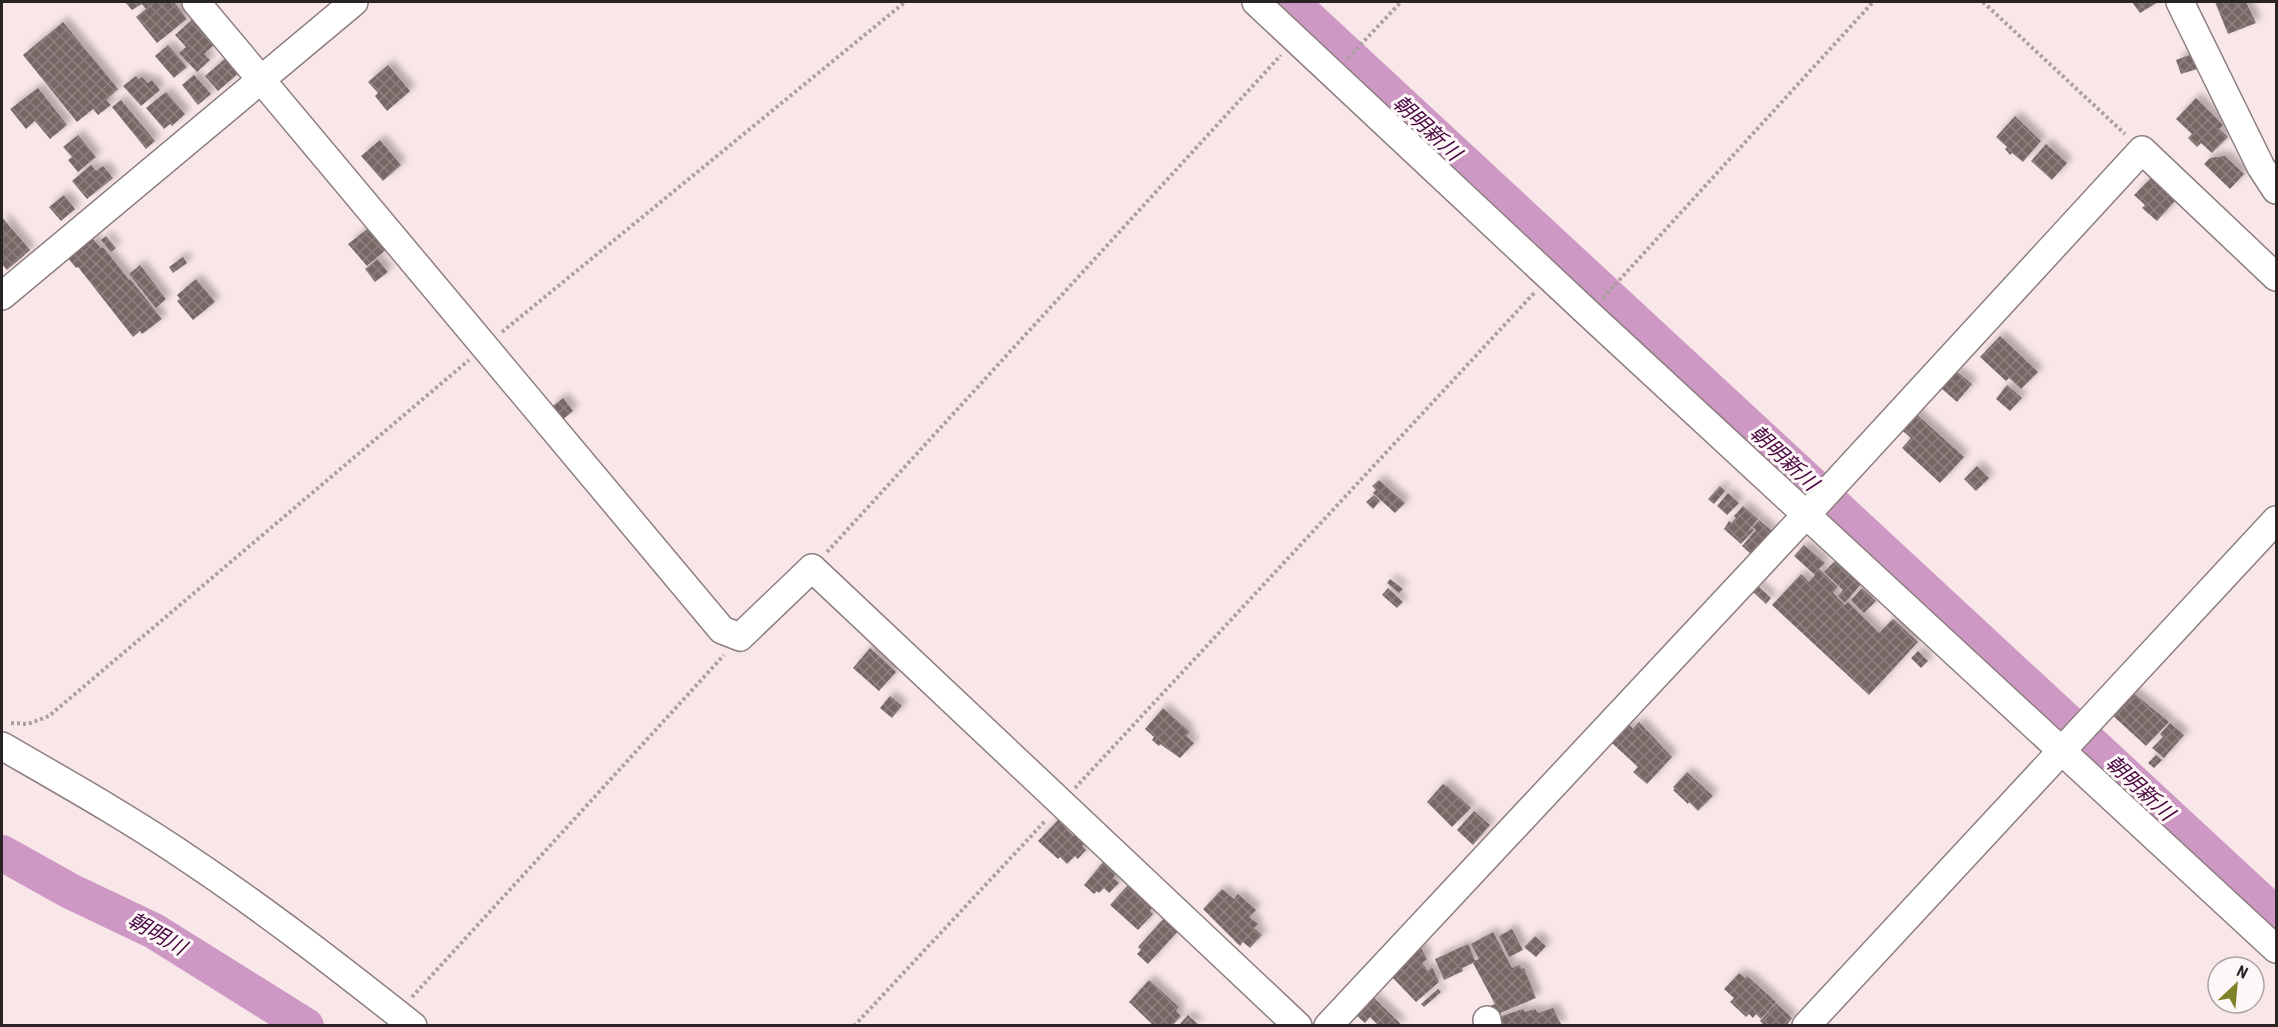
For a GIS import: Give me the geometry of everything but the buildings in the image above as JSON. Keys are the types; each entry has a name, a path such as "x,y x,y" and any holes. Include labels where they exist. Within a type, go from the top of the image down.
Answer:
{"street":[{"path":"196,2 722,630 740,637 812,568 1298,1026"},
{"path":"2,296 354,2"},
{"path":"1256,2 1549,277 1818,501 2074,736 2277,949"},
{"path":"2180,2 2261,167 2277,190"},
{"path":"1328,1026 2142,150 2277,277"},
{"path":"1806,1026 2277,520"},
{"path":"3,735 90,796 193,861 319,951 413,1026"}],"path":[{"path":"3,735 49,716 485,346 905,2"},
{"path":"1355,51 1401,2"},
{"path":"1602,299 1873,2"},
{"path":"1983,2 2142,150"},
{"path":"812,568 1295,39"},
{"path":"854,1026 1549,277"},
{"path":"412,997 740,637"}],"waterway":[{"name":"朝明新川","path":"1291,2 2276,915"},
{"name":"朝明川","path":"2,853 70,891 154,931 306,1026"}]}
